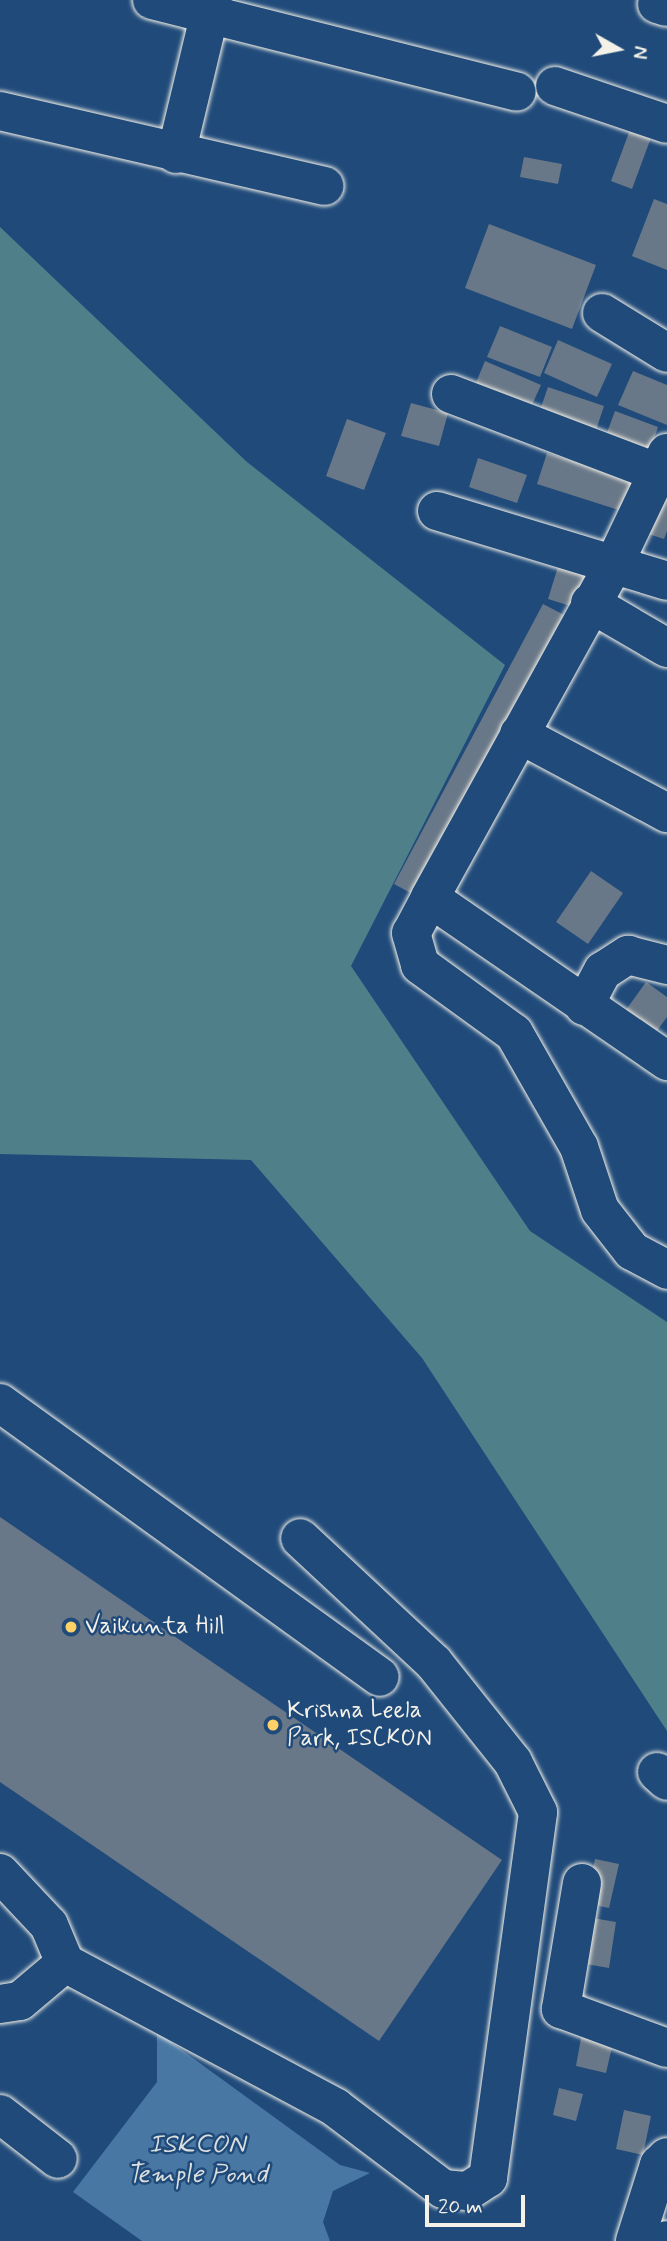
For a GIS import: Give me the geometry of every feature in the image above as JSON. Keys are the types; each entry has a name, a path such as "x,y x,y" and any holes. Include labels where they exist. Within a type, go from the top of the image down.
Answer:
{"street":[{"path":"152,0 211,8 517,92"},
{"path":"176,154 211,8"},
{"path":"555,86 667,124"},
{"path":"0,111 176,154 324,186"},
{"path":"602,313 667,352"},
{"path":"451,394 663,466 614,564 590,603 411,933 420,965 514,1033 579,1147 600,1210 632,1251 667,1270"},
{"path":"437,511 667,581"},
{"path":"590,603 667,648"},
{"path":"519,734 667,813"},
{"path":"430,898 667,1061"},
{"path":"584,1006 603,971 628,955 667,965"},
{"path":"0,1403 380,1677"},
{"path":"0,1873 49,1925 65,1964 336,2108 443,2189 480,2187 494,2167 498,2087 538,1812 513,1762 434,1663 300,1538"},
{"path":"582,1883 561,2009 667,2048"},
{"path":"0,2004 20,2001 65,1964"},
{"path":"0,2114 58,2159"},
{"path":"635,2241 659,2165 667,2157"}],"green space":[{"path":"0,227 247,462 505,665 351,966 530,1231 667,1322 667,1731 422,1358 251,1160 0,1154"}],"water":[{"name":"ISKCON Temple Pond","path":"157,2032 340,2165 370,2173 333,2191 323,2222 330,2241 142,2241 73,2192 157,2082"}],"building":[{"path":"631,127 652,135 632,189 611,181"},
{"path":"524,157 562,164 558,184 520,177"},
{"path":"654,199 667,204 667,270 632,256"},
{"path":"489,224 596,265 572,329 465,288"},
{"path":"500,326 552,347 540,377 487,357"},
{"path":"558,340 612,364 597,397 544,373"},
{"path":"485,361 541,385 527,416 472,392"},
{"path":"633,371 667,385 667,425 618,405"},
{"path":"548,387 604,406 594,436 538,416"},
{"path":"411,403 448,413 439,446 401,436"},
{"path":"615,411 658,427 649,454 605,438"},
{"path":"347,419 386,433 364,490 326,476"},
{"path":"547,453 638,482 628,513 537,484"},
{"path":"478,458 527,475 517,503 469,487"},
{"path":"667,490 667,531 664,539 642,532"},
{"path":"561,557 590,566 577,608 548,599"},
{"path":"543,604 568,617 420,898 394,884"},
{"path":"591,871 623,893 588,944 556,922"},
{"path":"646,982 667,997 667,1017 654,1035 623,1014"},
{"path":"0,1517 502,1860 379,2041 0,1782"},
{"path":"595,1859 619,1864 609,1908 585,1903"},
{"path":"587,1917 616,1922 609,1968 580,1963"},
{"path":"583,2027 615,2034 606,2073 576,2066"},
{"path":"559,2088 583,2094 576,2121 553,2115"},
{"path":"624,2110 651,2116 643,2155 616,2149"}],"place":[{"name":"Vaikunta Hill","path":"71,1627"},
{"name":"Krishna Leela Park, ISCKON","path":"273,1725"}]}
